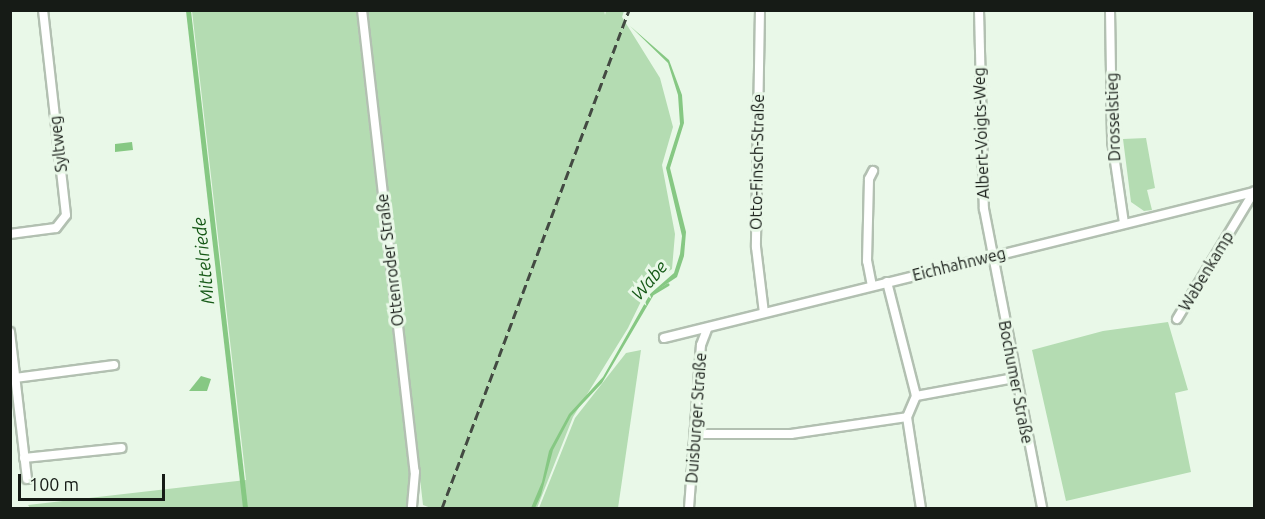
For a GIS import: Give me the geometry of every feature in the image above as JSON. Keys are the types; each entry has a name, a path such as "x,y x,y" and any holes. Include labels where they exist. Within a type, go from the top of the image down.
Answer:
{"street":[{"name":"Syltweg","path":"10,234 56,228 66,215 43,10"},
{"name":"Ottenroder Straße","path":"362,10 415,472 412,508"},
{"name":"Otto-Finsch-Straße","path":"760,10 756,214 759,294 764,313"},
{"name":"Albert-Voigts-Weg","path":"979,10 980,140 991,256"},
{"name":"Drosselstieg","path":"1110,10 1112,141 1124,223"},
{"path":"872,286 867,261 869,179 873,171"},
{"name":"Eichhahnweg","path":"664,338 1254,192"},
{"name":"Wabenkamp","path":"1177,319 1254,192"},
{"name":"Bochumer Straße","path":"991,256 1041,508"},
{"path":"887,282 916,396 907,417 921,508"},
{"name":"Duisburger Straße","path":"689,508 698,434 701,345 707,329"},
{"path":"10,332 27,479"},
{"path":"15,378 114,365"},
{"path":"916,396 1014,378"},
{"path":"698,434 791,434 907,417"},
{"path":"24,458 122,448"}],"shaded area":[{"path":"604,10 605,15 606,11 624,11 622,17 660,78 673,127 662,165 675,234 672,269 649,285 628,328 573,417 537,508 431,508 423,505 367,11"},
{"path":"186,11 191,11 248,508 243,508"},
{"path":"192,11 356,11 410,482 406,508 30,508 28,505 246,480"},
{"path":"630,26 669,60 682,95 684,123 670,168 686,232 684,256 677,277 656,291 602,383 571,416 553,450 541,495 535,508 531,508 542,482 549,451 569,414 603,377 650,294 674,273 680,254 682,236 666,168 680,124 678,95 668,63"},
{"path":"1146,138 1155,188 1147,190 1152,210 1144,211 1131,202 1123,139"},
{"path":"132,142 133,150 115,152 115,144"},
{"path":"1168,322 1188,390 1175,393 1191,472 1066,501 1032,350 1103,331"},
{"path":"641,350 618,508 539,508 575,418 626,353"},
{"path":"201,376 211,379 207,391 189,391"}],"waterway":[{"name":"Wabe","path":"653,293 668,284"}],"railway":[{"path":"442,508 629,10"}],"water label":[{"name":"Mittelriede","path":"203,261"}]}
